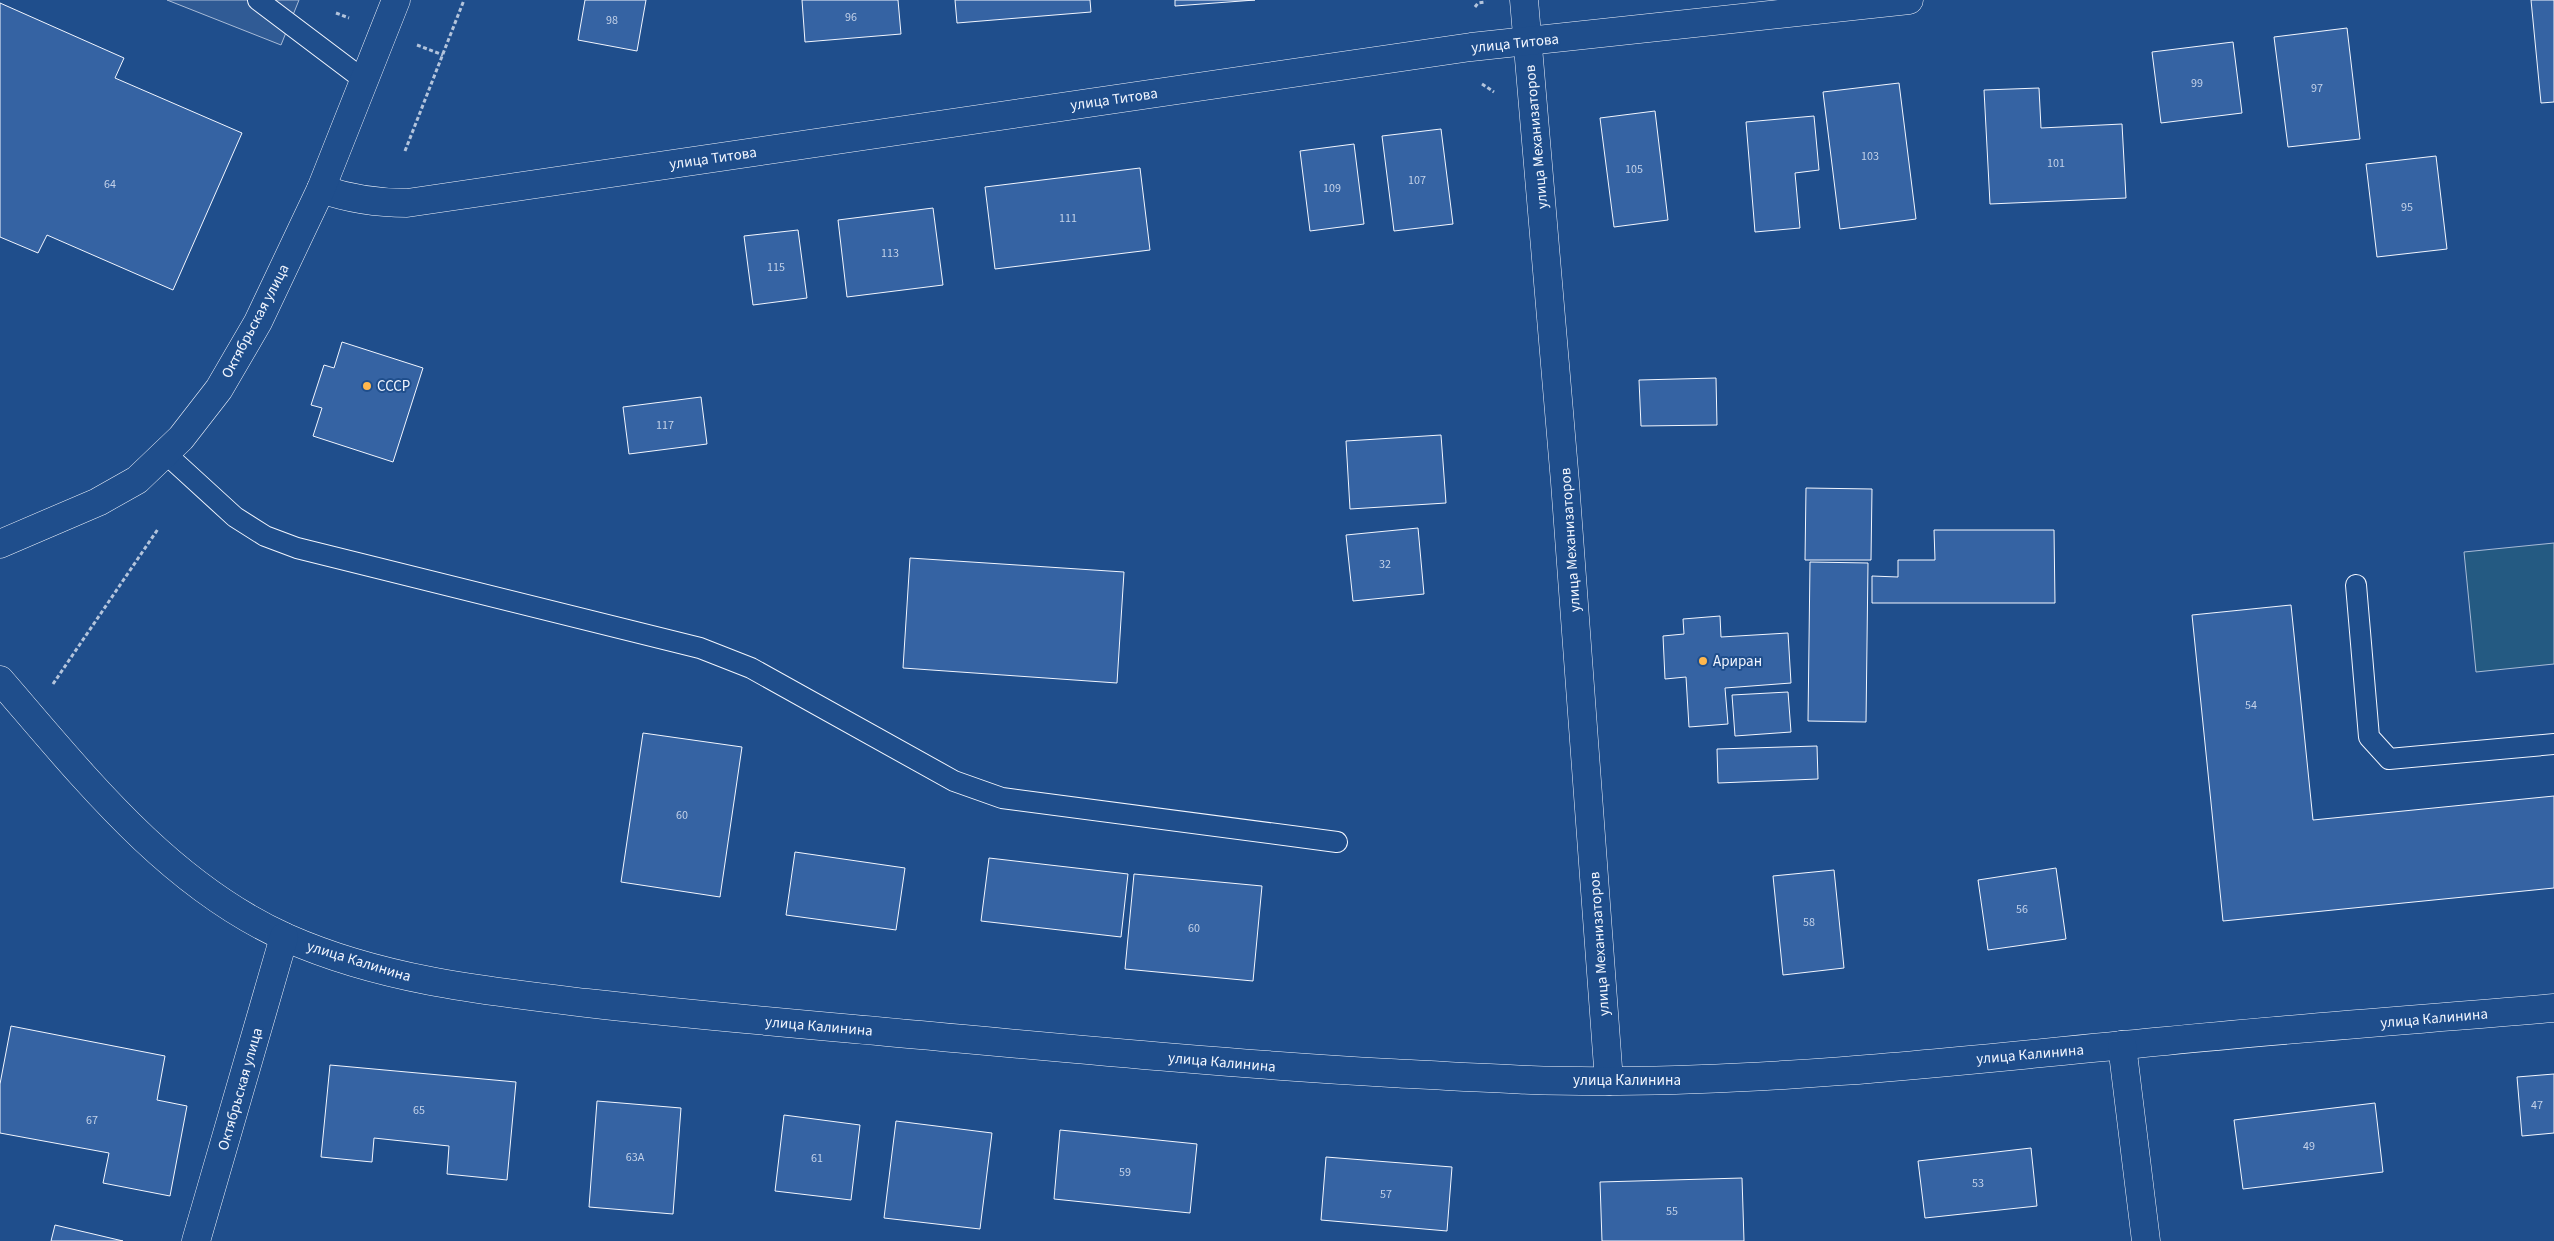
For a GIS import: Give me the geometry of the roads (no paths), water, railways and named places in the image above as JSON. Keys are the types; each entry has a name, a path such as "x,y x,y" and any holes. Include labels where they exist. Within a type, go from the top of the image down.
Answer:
{"street":[{"name":"Октябрьская улица","path":"0,544 98,502 136,480 181,438 224,381 258,322 321,189 396,0"},
{"name":"улица Механизаторов","path":"1524,0 1565,472 1609,1081"},
{"name":"улица Титова","path":"321,189 348,198 407,203 1528,41 1909,0"},
{"name":"улица Калинина","path":"0,680 112,806 175,867 226,905 284,937 338,957 400,976 490,992 690,1014 1294,1068 1453,1077 1609,1081 1718,1079 1819,1073 2554,1008"},
{"name":"Октябрьская улица","path":"196,1241 284,937"},
{"path":"2122,1045 2146,1241"}],"lane":[{"path":"258,0 364,80"},
{"path":"165,453 235,517 265,536 297,548 700,648 751,668 954,781 1002,798 1337,842"},
{"path":"2356,585 2369,736 2389,758 2554,744"}],"place":[{"name":"СССР","path":"367,386"},
{"name":"Ариран","path":"1703,661"}]}
